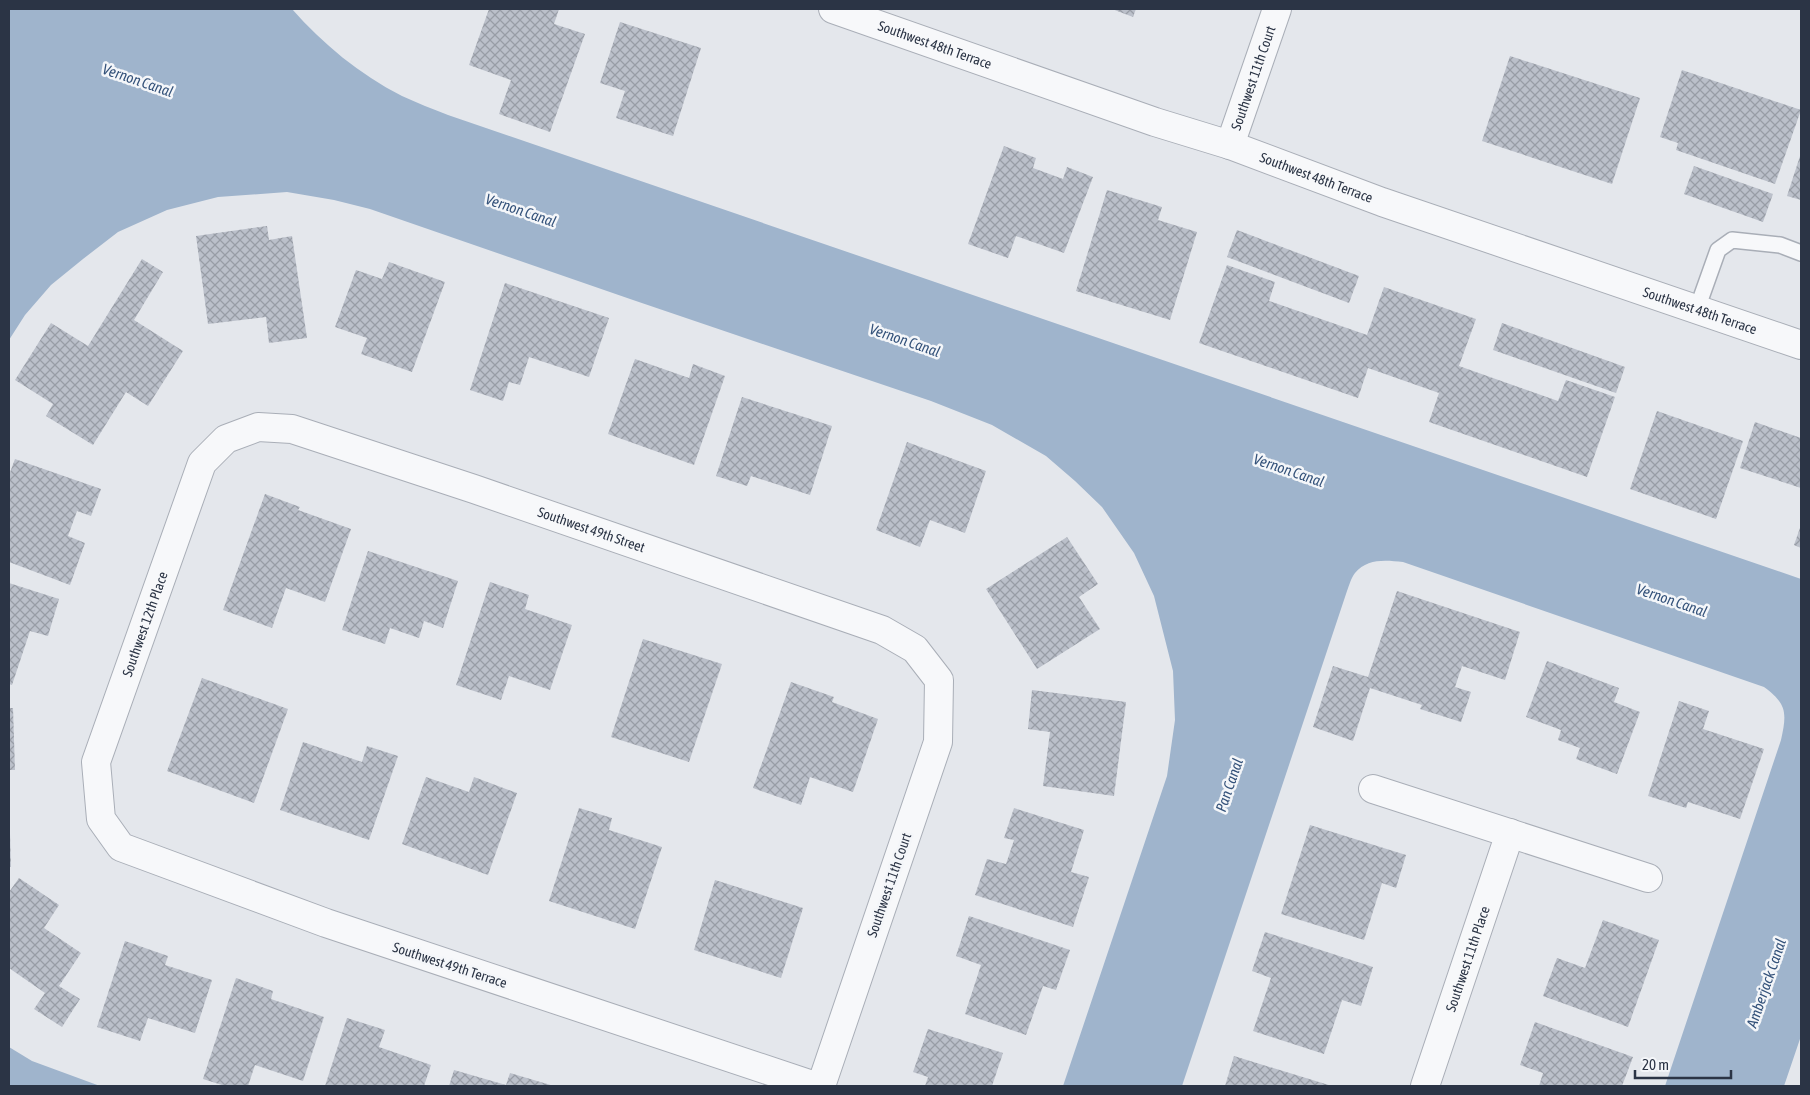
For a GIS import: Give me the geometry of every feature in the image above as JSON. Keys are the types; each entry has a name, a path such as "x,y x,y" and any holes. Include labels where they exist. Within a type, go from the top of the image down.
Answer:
{"street":[{"name":"Southwest 48th Terrace","path":"834,9 1155,122 1230,145 1382,202 1801,345"},
{"name":"Southwest 11th Court","path":"1230,145 1277,9"},
{"name":"Southwest 49th Street","path":"226,439 258,427 292,429 474,489 882,630 915,649 939,680"},
{"name":"Southwest 12th Place","path":"100,819 96,762 202,464 226,439"},
{"name":"Southwest 11th Court","path":"820,1086 938,742 939,680"},
{"path":"1373,789 1648,878"},
{"name":"Southwest 49th Terrace","path":"100,819 121,847 326,923 815,1086"},
{"name":"Southwest 11th Place","path":"1425,1086 1510,833"}],"lane":[{"path":"1698,309 1718,250 1732,240 1780,246 1801,253"}],"water":[{"path":"9,9 292,9 329,46 356,68 402,96 448,115 1801,579 1801,1036 1784,1086 1665,1086 1781,740 1784,716 1781,704 1764,687 1403,562 1377,561 1360,568 1350,582 1182,1086 1063,1086 1167,776 1175,720 1173,671 1154,596 1134,553 1102,507 1046,456 992,425 931,401 370,209 334,200 287,192 218,197 167,210 118,232 51,285 25,315 9,340"},
{"path":"9,1047 32,1061 100,1086 9,1086"}],"building":[{"path":"489,9 559,9 554,24 585,34 550,132 499,114 511,80 469,65"},
{"path":"1112,9 1136,9 1133,17"},
{"path":"620,22 701,48 673,136 616,118 625,91 600,83"},
{"path":"1510,56 1640,98 1612,184 1482,141"},
{"path":"1682,70 1801,110 1775,184 1676,150 1678,143 1660,137"},
{"path":"1004,146 1036,158 1033,168 1063,179 1067,167 1093,177 1064,253 1016,236 1008,258 968,244"},
{"path":"1801,153 1801,200 1787,196"},
{"path":"1694,166 1773,194 1763,222 1684,194"},
{"path":"1107,190 1162,207 1158,220 1197,232 1170,320 1076,291"},
{"path":"267,226 269,240 292,236 307,338 269,343 266,317 208,324 196,236"},
{"path":"1237,230 1359,276 1349,303 1227,257"},
{"path":"142,259 163,272 134,320 183,351 148,406 126,392 93,445 46,416 53,404 15,380 51,323 88,346"},
{"path":"389,262 445,282 412,372 361,354 367,338 335,327 356,270 382,279"},
{"path":"1227,265 1275,282 1269,301 1367,335 1384,287 1476,319 1459,366 1558,401 1566,380 1615,397 1587,477 1429,422 1439,393 1368,368 1358,398 1199,343"},
{"path":"505,283 609,318 589,377 529,357 520,385 509,382 503,401 470,390"},
{"path":"1502,323 1625,367 1616,393 1493,350"},
{"path":"635,359 689,378 693,364 725,376 694,465 608,434"},
{"path":"742,397 832,426 810,495 751,476 747,486 716,476"},
{"path":"1657,411 1743,441 1716,519 1630,489"},
{"path":"1755,422 1801,438 1801,488 1740,468"},
{"path":"907,442 986,471 965,533 930,520 920,547 876,530"},
{"path":"15,459 101,489 91,516 77,511 68,536 85,543 70,585 9,562 9,475"},
{"path":"265,494 300,507 298,510 351,529 325,602 286,588 272,628 223,610"},
{"path":"1801,525 1801,548 1794,545"},
{"path":"1067,537 1098,584 1079,597 1100,629 1037,669 986,589"},
{"path":"368,551 458,581 443,628 424,621 419,638 390,628 385,644 342,630"},
{"path":"490,582 529,595 525,609 572,625 550,690 509,676 501,700 456,685"},
{"path":"9,583 59,599 48,636 30,631 12,685 9,684"},
{"path":"1397,591 1520,632 1505,680 1462,666 1455,687 1471,692 1461,722 1420,709 1422,705 1370,688 1353,741 1313,727 1333,666 1368,677"},
{"path":"643,639 722,664 689,762 611,737"},
{"path":"1547,661 1619,688 1614,702 1640,712 1617,774 1576,759 1580,748 1558,740 1561,730 1526,717"},
{"path":"202,678 288,709 254,803 167,771"},
{"path":"791,682 834,697 832,702 878,719 853,792 810,777 801,805 753,788"},
{"path":"1032,690 1126,702 1114,796 1043,786 1050,732 1028,729"},
{"path":"1679,701 1709,711 1703,729 1764,749 1740,819 1688,802 1686,808 1648,796"},
{"path":"9,708 13,708 15,770 9,770"},
{"path":"303,742 362,762 367,746 398,756 369,840 280,810"},
{"path":"426,777 469,792 474,777 517,793 488,875 402,844"},
{"path":"579,808 612,818 609,830 662,847 635,929 549,901"},
{"path":"1014,808 1084,830 1071,872 1089,877 1073,927 975,895 987,859 1006,864 1014,840 1004,838"},
{"path":"1310,825 1406,855 1396,888 1382,883 1364,940 1281,914"},
{"path":"10,833 11,867 9,867"},
{"path":"19,878 59,905 44,928 81,953 59,986 80,999 62,1027 34,1009 45,993 9,968 9,892"},
{"path":"715,880 803,908 781,978 694,950"},
{"path":"969,916 1070,950 1056,990 1043,986 1026,1035 965,1014 981,965 956,956"},
{"path":"1603,920 1659,940 1628,1027 1543,996 1557,958 1585,968"},
{"path":"1265,932 1373,967 1361,1006 1342,1000 1324,1054 1253,1031 1271,978 1252,971"},
{"path":"125,941 168,956 165,965 212,980 195,1033 148,1018 140,1041 97,1027"},
{"path":"236,978 273,991 271,999 324,1017 303,1081 255,1065 248,1086 225,1086 203,1079"},
{"path":"347,1018 385,1030 379,1047 431,1065 424,1086 325,1086"},
{"path":"1535,1022 1633,1057 1622,1086 1539,1086 1543,1073 1520,1065"},
{"path":"928,1029 1003,1053 992,1086 925,1086 928,1077 913,1072"},
{"path":"1234,1056 1332,1086 1225,1086"},
{"path":"454,1070 506,1085 510,1073 554,1086 449,1086"}],"water label":[{"name":"Vernon Canal","path":"138,80"},
{"name":"Vernon Canal","path":"521,210"},
{"name":"Vernon Canal","path":"905,340"},
{"name":"Vernon Canal","path":"1289,470"},
{"name":"Vernon Canal","path":"1672,600"},
{"name":"Pan Canal","path":"1229,785"},
{"name":"Amberjack Canal","path":"1766,983"}]}
